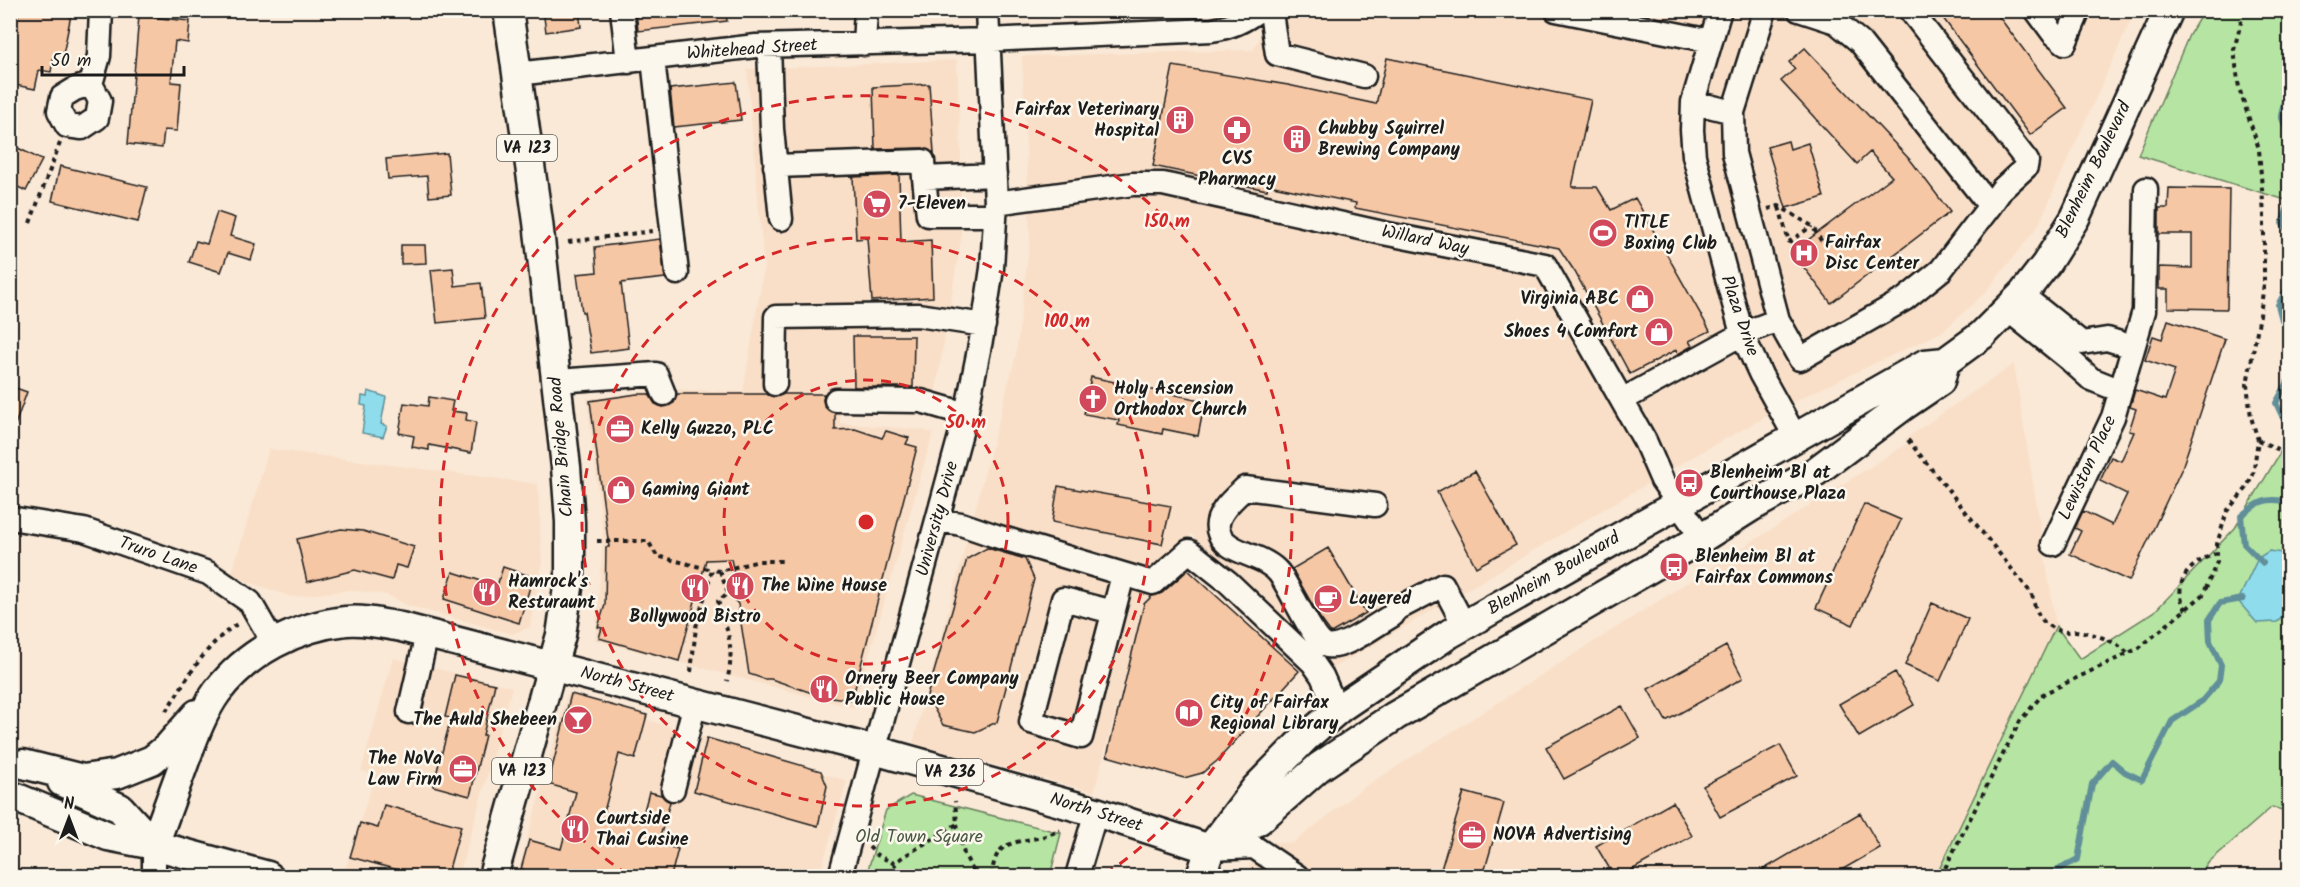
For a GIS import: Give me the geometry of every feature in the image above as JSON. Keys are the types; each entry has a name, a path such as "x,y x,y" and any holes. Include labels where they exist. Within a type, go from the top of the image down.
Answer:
{"main road":[{"name":"Chain Bridge Road","path":"493,876 561,635 570,574 566,467 557,381 538,222 508,10"},
{"name":"Blenheim Boulevard","path":"1201,876 1210,849 1256,788 1305,738 1337,710 1464,625 1925,364 1945,362 1982,335 2015,302 2046,264 2075,218 2169,10"},
{"name":"Blenheim Boulevard","path":"1210,849 1259,820 1336,755 1395,716 1702,538 1751,507 1815,472 1940,381 1945,362"},
{"name":"North Street","path":"154,845 196,732 217,693 249,660 274,644 307,630 348,621 372,622 428,634 738,714 1096,812 1210,849"},
{"path":"17,761 83,778 101,778 135,768 152,760 168,747 217,693"},
{"path":"17,761 120,808 154,845"},
{"path":"10,795 108,836 154,845 268,876"}],"street":[{"path":"91,84 99,56 101,10"},
{"path":"622,10 628,62"},
{"path":"864,44 866,10"},
{"name":"University Drive","path":"840,876 964,422 984,325 992,268 995,209 987,10"},
{"path":"1556,10 1712,41"},
{"name":"Plaza Drive","path":"1720,10 1694,102 1692,130 1694,156 1700,186 1742,334 1761,375 1796,438"},
{"path":"1765,10 1733,112 1734,153 1778,320 1800,359 1905,298 1941,270 2002,189 2026,167 2027,161 1910,10"},
{"path":"1799,10 1836,22 1860,42 1990,207"},
{"path":"2036,10 2053,33 2065,43 2079,10"},
{"path":"1266,15 1277,54 1364,76"},
{"name":"Whitehead Street","path":"517,74 769,46 988,40 1212,30 1227,28 1266,15"},
{"path":"769,46 781,219"},
{"path":"653,59 677,273"},
{"path":"1694,102 1733,112"},
{"path":"776,166 923,161 924,178 995,175"},
{"name":"Willard Way","path":"924,178 928,215 995,209 1133,184 1163,184 1383,233 1545,265 1645,441 1662,480 1702,538"},
{"name":"Lewiston Place","path":"2053,544 2113,417 2144,311 2146,189"},
{"name":"Lewiston Place","path":"2015,302 2076,351 2091,379 2121,391"},
{"path":"775,384 776,317 918,315 984,325"},
{"path":"1622,400 1742,334 1778,320"},
{"path":"2076,351 2107,339 2133,347"},
{"path":"557,381 656,374 664,394"},
{"path":"836,408 921,401 964,422"},
{"path":"1375,505 1245,488 1230,502 1218,521 1218,532 1224,542 1265,560 1279,573 1322,644 1329,646 1347,642 1393,615 1395,610 1443,585 1464,625"},
{"name":"Truro Lane","path":"10,518 84,531 208,573 250,602 274,644"},
{"path":"938,520 961,524 1121,581 1152,583 1190,551 1228,582 1313,663 1322,676 1337,710"},
{"path":"1113,612 1063,598 1031,722 1081,737 1121,581"},
{"path":"409,712 428,634"},
{"path":"673,789 695,703"},
{"path":"1077,876 1096,812"},
{"path":"154,845 154,876"},
{"path":"1210,849 1254,847 1297,876"}],"path":[{"path":"1941,876 2001,755 2026,713 2043,694 2139,648 2203,595 2217,562 2221,527 2227,511 2246,489 2253,475 2258,440 2247,384 2264,283 2262,174 2259,149 2239,88 2234,50 2244,10"},
{"path":"30,223 63,134"},
{"path":"1812,226 1789,242 1779,206 1812,226 1822,242"},
{"path":"568,242 672,229"},
{"path":"1908,440 2032,594 2034,608 2040,619 2053,628 2066,632 2076,631 2111,641 2128,653"},
{"path":"2258,440 2289,455"},
{"path":"597,541 648,541 657,556 712,570 759,561 782,561"},
{"path":"2186,610 2181,600 2181,587 2185,574 2204,558 2217,553"},
{"path":"691,672 696,627 712,570"},
{"path":"720,570 728,592 718,601 729,633 732,663 727,681"},
{"path":"160,720 198,663 215,643 243,621"},
{"path":"955,801 957,824 964,854 976,876"},
{"path":"893,863 957,824"},
{"path":"992,876 993,864 1000,851 1012,842 1039,838 1060,830"},
{"path":"868,847 893,863 904,876"},
{"path":"1236,876 1240,867"}],"shaded area":[{"path":"1274,10 2135,11 2038,226 1985,293 1942,332 1803,397 1708,448 1334,668 1191,534 1153,575 1094,792 913,743 1016,355 1030,239 1022,56 1253,50"},
{"path":"957,60 961,153 961,239 935,395 746,392 840,396 840,423 923,430 933,433 854,708 595,640 603,535 587,399 668,389 743,392 764,267 747,69"},
{"path":"2014,364 2056,626 1936,876 1243,876 1266,842 1293,843 1363,788 1908,443 1905,439"},
{"path":"269,449 538,484 542,565 530,627 512,634 409,606 387,595 350,590 292,597 231,576"},
{"path":"393,658 512,687 459,876 360,876 344,873 375,775 361,771"},
{"path":"567,695 847,781 819,876 517,876"}],"green space":[{"path":"2204,10 2289,11 2289,201 2138,155 2189,35"},
{"path":"2289,424 2289,812 2272,807 2209,862 2199,876 1936,876 2056,626 2080,659 2154,612 2235,528 2280,453"},
{"name":"Old Town Square","path":"911,795 1061,833 1050,876 866,876 886,810"}],"water":[{"path":"368,391 386,397 381,424 387,426 383,437 362,433 366,406 361,405 362,396 367,397"},
{"path":"2269,551 2289,554 2289,611 2277,622 2257,623 2238,601 2258,558"}],"building":[{"path":"19,10 72,10 63,55 54,54 51,72 39,70 35,89 10,84 10,42 13,43"},
{"path":"543,10 579,10 581,27 546,32"},
{"path":"636,10 726,10 727,21 638,31"},
{"path":"1937,10 1994,10 2067,108 2030,135"},
{"path":"139,16 190,21 188,43 175,41 171,82 181,83 177,131 164,130 162,148 128,144"},
{"path":"1805,48 1912,162 1950,212 1831,303 1792,252 1892,177 1870,152 1857,164 1781,81 1795,69 1789,62"},
{"path":"1387,58 1591,100 1572,187 1597,187 1611,210 1635,198 1710,331 1689,341 1692,346 1678,354 1676,350 1630,374 1575,272 1559,248 1355,208 1356,203 1268,185 1267,190 1153,166 1173,66 1288,85 1376,104"},
{"path":"736,82 741,120 674,127 670,89"},
{"path":"929,84 934,153 923,148 875,149 873,87"},
{"path":"1788,141 1790,149 1808,143 1824,197 1786,208 1767,147"},
{"path":"10,144 42,160 26,191 10,183"},
{"path":"447,153 451,195 429,197 427,176 388,179 386,159"},
{"path":"60,166 147,187 138,222 52,201"},
{"path":"899,175 901,242 931,240 933,297 872,301 867,238 856,239 853,177"},
{"path":"2169,188 2229,189 2227,309 2168,308 2168,289 2159,289 2159,267 2192,268 2192,234 2159,234 2159,208 2168,208"},
{"path":"217,212 235,218 230,236 256,244 251,260 228,253 221,272 189,262 196,241 207,244"},
{"path":"660,239 665,278 621,283 629,348 591,353 577,274 597,272 595,247"},
{"path":"401,245 425,245 426,263 401,264"},
{"path":"453,268 455,286 481,283 485,318 437,323 431,270"},
{"path":"2168,320 2225,339 2182,468 2129,581 2070,554 2081,531 2075,528 2083,511 2112,525 2127,494 2100,481 2111,457 2121,461 2134,432 2129,431 2136,409 2130,407 2135,390 2165,400 2175,370 2145,360 2153,336 2162,339"},
{"path":"853,336 914,336 913,387 854,387"},
{"path":"1091,377 1205,401 1198,436 1163,429 1162,434 1118,425 1119,420 1084,414"},
{"path":"10,386 27,392 12,433 10,433"},
{"path":"649,394 655,404 663,407 674,403 677,394 766,394 775,397 784,394 824,394 825,407 835,413 835,430 855,429 882,438 886,431 909,438 906,444 917,447 852,700 818,695 749,674 738,604 730,595 737,587 731,559 706,560 679,661 599,638 602,628 598,627 605,605 606,547 609,547 590,401"},
{"path":"429,397 453,401 451,411 467,413 466,420 476,422 471,453 429,445 429,450 412,447 414,436 399,433 404,403 428,406"},
{"path":"1475,471 1516,545 1476,567 1437,492"},
{"path":"1058,486 1171,506 1162,544 1052,522"},
{"path":"1864,504 1901,520 1853,625 1816,608"},
{"path":"341,529 363,531 414,547 407,568 396,565 392,580 355,570 307,582 297,539"},
{"path":"987,548 1025,559 1034,579 997,722 975,732 943,725 927,696 967,559"},
{"name":"Layered","path":"1328,548 1366,613 1331,633 1292,569"},
{"name":"Hamrock's Resturaunt","path":"503,567 533,577 519,623 444,599 453,572 497,586"},
{"name":"City of Fairfax Regional Library","path":"1188,570 1299,671 1217,761 1202,773 1184,778 1107,756 1144,604 1152,596 1162,593"},
{"path":"1932,603 1968,619 1940,681 1905,665"},
{"path":"1726,646 1743,678 1666,721 1648,689"},
{"path":"1895,672 1914,705 1859,737 1839,704"},
{"path":"455,675 495,684 470,796 433,786 451,718 445,717"},
{"path":"571,694 647,715 635,759 619,754 604,812 641,822 649,792 661,795 670,802 658,844 678,849 671,876 521,876 529,840 561,849 576,792 548,784"},
{"path":"1622,706 1640,738 1564,779 1546,747"},
{"path":"707,738 821,771 827,786 818,826 694,791"},
{"path":"1780,745 1797,776 1720,817 1703,786"},
{"path":"1464,792 1504,803 1483,876 1439,876"},
{"path":"1673,802 1692,836 1621,876 1614,876 1596,846"},
{"path":"384,805 461,826 447,876 420,876 350,857 360,823 378,828"},
{"path":"1860,813 1880,848 1831,876 1752,876"}],"waterway":[{"path":"2290,94 2285,97 2281,116 2290,137"},
{"path":"2290,202 2282,223 2290,234"},
{"path":"2290,283 2278,305 2282,320 2290,327"},
{"path":"2290,378 2276,403 2284,420 2290,423"},
{"path":"2263,563 2244,544 2241,516 2253,507 2269,500 2290,502"},
{"path":"2047,876 2078,859 2092,784 2112,761 2125,772 2142,780 2172,721 2202,701 2219,681 2221,665 2210,641 2209,620 2220,603 2243,599"}],"place":[{"name":"Fairfax Veterinary Hospital","path":"1180,120"},
{"name":"CVS Pharmacy","path":"1237,130"},
{"name":"Chubby Squirrel Brewing Company","path":"1297,139"},
{"name":"7-Eleven","path":"877,204"},
{"name":"TITLE Boxing Club","path":"1603,233"},
{"name":"Fairfax Disc Center","path":"1804,253"},
{"name":"Virginia ABC","path":"1640,299"},
{"name":"Shoes 4 Comfort","path":"1659,332"},
{"name":"Holy Ascension Orthodox Church","path":"1093,399"},
{"name":"Kelly Guzzo, PLC","path":"620,429"},
{"name":"Blenheim Bl at Courthouse Plaza","path":"1689,483"},
{"name":"Gaming Giant","path":"621,490"},
{"name":"Blenheim Bl at Fairfax Commons","path":"1674,567"},
{"name":"The Wine House","path":"740,586"},
{"name":"Bollywood Bistro","path":"695,588"},
{"name":"Hamrock's Resturaunt","path":"487,592"},
{"name":"Layered","path":"1328,599"},
{"name":"Ornery Beer Company Public House","path":"824,689"},
{"name":"City of Fairfax Regional Library","path":"1189,713"},
{"name":"The Auld Shebeen","path":"578,720"},
{"name":"The NoVa Law Firm","path":"463,769"},
{"name":"Courtside Thai Cusine","path":"575,829"},
{"name":"NOVA Advertising","path":"1472,835"}]}
